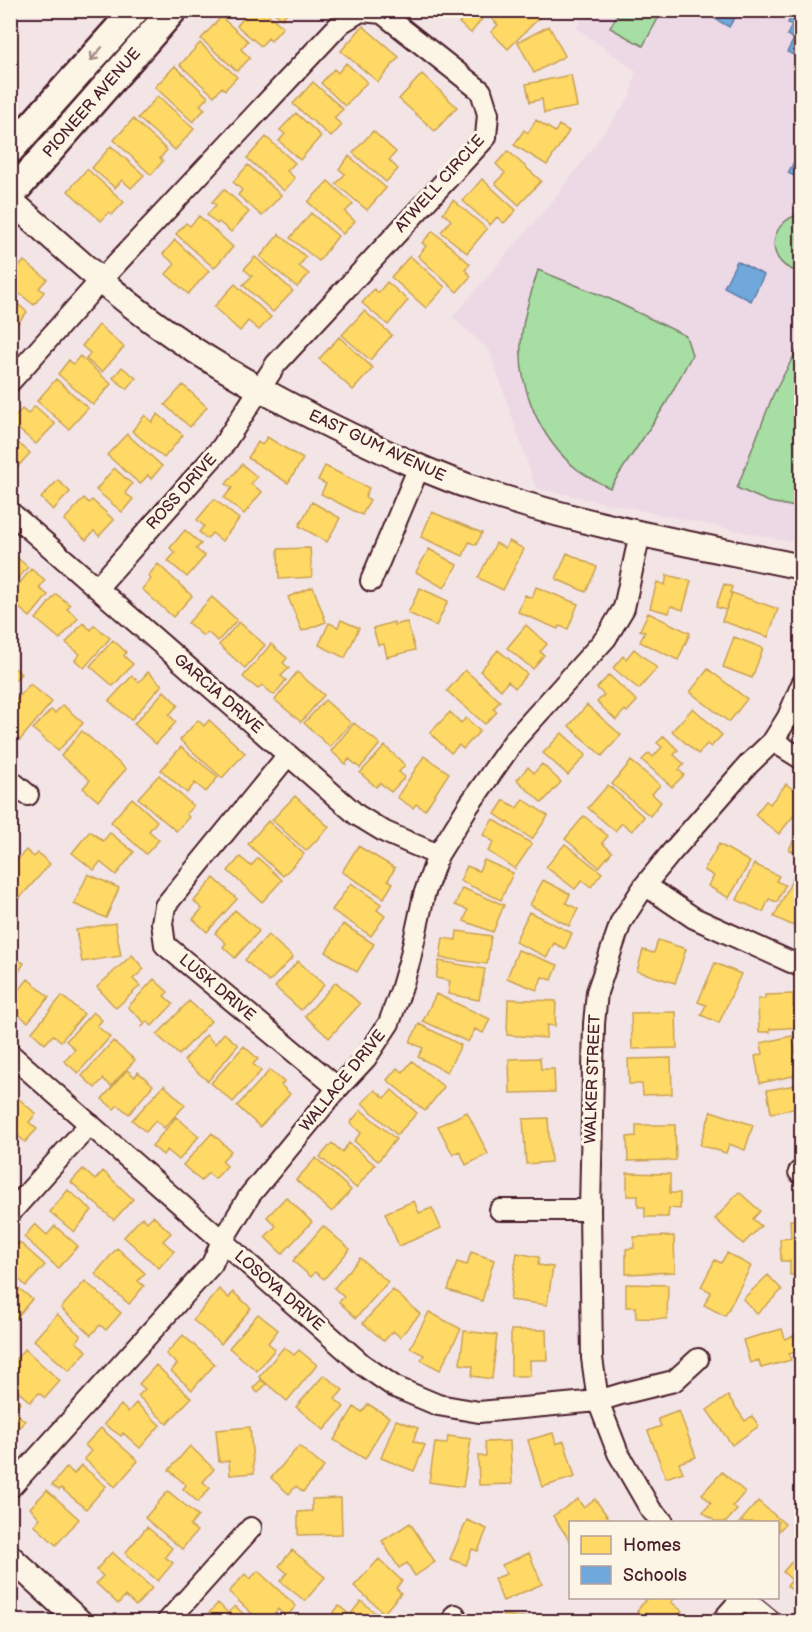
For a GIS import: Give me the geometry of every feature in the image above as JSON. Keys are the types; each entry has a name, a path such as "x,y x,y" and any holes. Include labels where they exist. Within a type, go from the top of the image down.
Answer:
{"main road":[{"name":"PIONEER AVENUE","path":"10,150 135,10"},
{"name":"PIONEER AVENUE","path":"10,198 173,10"}],"street":[{"name":"ATWELL CIRCLE","path":"101,280 341,23 361,11 382,13 481,91 488,114 486,136 276,364 259,390"},
{"name":"EAST GUM AVENUE","path":"10,198 101,280 158,326 259,390 389,454 484,492 531,506 640,533 801,567"},
{"path":"10,382 101,280"},
{"name":"ROSS DRIVE","path":"97,588 222,447 259,390"},
{"path":"371,581 419,467"},
{"name":"GARCIA DRIVE","path":"10,512 357,815 385,832 438,855"},
{"name":"WALLACE DRIVE","path":"10,1488 212,1264 222,1241 249,1195 338,1088 366,1058 389,1023 404,980 424,895 438,855 516,738 606,638 624,608 640,533"},
{"name":"WALKER STREET","path":"662,1521 651,1510 618,1453 598,1401 592,1358 590,1210 594,1024 597,992 621,922 645,885 749,764 772,741 788,717 801,684"},
{"path":"772,741 801,759"},
{"name":"LUSK DRIVE","path":"288,755 165,906 162,923 165,945 338,1088"},
{"path":"10,780 28,795"},
{"path":"645,885 694,918 801,967"},
{"name":"LOSOYA DRIVE","path":"10,1054 363,1365 395,1387 438,1405 479,1413 598,1401 674,1381 698,1359"},
{"path":"10,1213 90,1124"},
{"path":"500,1210 590,1210"},
{"path":"167,1622 251,1528"},
{"path":"10,1557 80,1622"},
{"path":"721,1622 742,1599"},
{"path":"744,1599 772,1622"}],"shaded area":[{"path":"584,11 801,11 801,544 536,488 490,351 453,317 557,196 630,97 636,71 577,28"}],"green space":[{"path":"619,11 657,11 661,13 643,46 610,28"},
{"path":"801,214 802,272 790,269 781,262 774,245 781,226 789,219"},
{"path":"538,270 608,298 686,336 692,355 665,405 610,488 578,470 552,443 541,426 526,390 522,371 522,333 526,309"},
{"path":"802,345 801,508 769,502 737,488 773,395 799,346"}],"building: Homes":[{"path":"240,10 263,10 283,27 271,41 268,38 261,46 237,26 246,15"},
{"path":"271,10 289,10 282,19"},
{"path":"463,10 489,10 471,33 459,23 467,14"},
{"path":"500,10 535,10 541,16 508,49 491,32 498,25 492,19"},
{"path":"221,17 248,41 241,49 250,58 237,71 201,39"},
{"path":"363,26 399,57 378,82 341,51"},
{"path":"549,26 565,56 534,73 518,42"},
{"path":"200,43 237,77 225,90 222,87 214,96 180,65"},
{"path":"346,63 367,82 345,106 321,83 334,69 338,73"},
{"path":"175,66 208,97 200,105 205,109 193,122 155,87"},
{"path":"422,74 457,107 435,131 399,99"},
{"path":"571,75 577,107 544,113 542,99 530,102 526,84"},
{"path":"313,82 343,109 334,118 342,125 331,137 293,104"},
{"path":"158,96 194,129 175,150 138,118"},
{"path":"296,113 321,136 300,160 279,141 285,134 280,130"},
{"path":"133,119 167,150 160,158 163,161 151,175 114,140"},
{"path":"536,120 555,132 559,125 569,131 547,165 514,145 524,130 528,133"},
{"path":"373,131 396,152 389,160 398,169 386,182 353,153"},
{"path":"266,137 295,163 287,171 295,178 284,191 247,158"},
{"path":"111,146 144,175 131,188 122,180 115,188 92,168"},
{"path":"508,151 541,181 519,205 495,183 505,173 496,164"},
{"path":"349,156 386,188 367,210 336,184 345,174 339,169"},
{"path":"248,165 281,195 262,216 238,195 242,190 233,182"},
{"path":"87,169 124,202 112,215 109,212 101,221 68,191"},
{"path":"482,179 516,210 504,223 497,217 490,225 463,201"},
{"path":"328,181 353,204 345,212 355,221 343,234 308,202"},
{"path":"224,189 249,212 231,232 207,215 216,205 212,202"},
{"path":"453,200 487,229 467,253 441,232 451,220 443,213"},
{"path":"311,213 338,236 319,261 290,238"},
{"path":"199,216 233,247 214,268 176,234 186,223 190,226"},
{"path":"433,231 470,264 465,270 471,276 457,292 418,256 426,246 422,243"},
{"path":"279,234 306,257 299,266 309,274 297,287 260,257"},
{"path":"175,240 209,271 188,294 166,274 175,264 163,254"},
{"path":"410,256 445,287 426,308 391,277"},
{"path":"255,257 293,291 273,312 243,285 252,276 244,269"},
{"path":"24,261 47,279 39,288 44,292 34,305 10,286 10,277"},
{"path":"387,282 408,300 388,325 362,303 374,289 378,293"},
{"path":"235,284 271,317 259,330 248,321 240,331 214,307"},
{"path":"10,297 27,312 16,325 10,323"},
{"path":"364,311 392,335 370,360 342,335"},
{"path":"99,325 124,347 102,372 86,359 90,353 82,346"},
{"path":"339,337 373,368 353,390 319,359"},
{"path":"80,356 111,384 93,405 58,374 69,360 73,364"},
{"path":"122,367 136,378 127,389 113,378"},
{"path":"56,379 88,408 69,429 37,401"},
{"path":"183,385 207,407 190,427 165,405"},
{"path":"35,406 55,424 36,444 10,422 22,409 28,414"},
{"path":"158,414 183,435 164,458 132,431 145,415 152,422"},
{"path":"127,434 162,466 151,479 148,475 140,484 107,455"},
{"path":"10,436 30,453 12,473 10,472"},
{"path":"267,437 303,459 288,483 248,458 258,442 262,445"},
{"path":"242,464 257,477 251,484 262,492 244,514 224,498 232,488 226,484"},
{"path":"325,466 369,488 365,497 370,500 362,515 321,494 326,484 318,480"},
{"path":"114,468 132,484 125,493 133,499 122,512 96,490"},
{"path":"58,480 70,492 53,510 41,498"},
{"path":"84,498 89,503 92,500 114,520 99,536 94,531 86,540 64,520"},
{"path":"214,499 239,519 222,541 212,533 207,539 199,532 204,526 197,520"},
{"path":"312,502 340,518 327,542 299,526"},
{"path":"432,512 482,533 476,545 469,542 463,556 421,537"},
{"path":"185,530 201,544 196,549 205,556 187,577 168,561 175,553 170,548"},
{"path":"509,541 524,549 503,590 478,578 496,543 505,548"},
{"path":"310,548 312,577 279,579 278,549"},
{"path":"429,549 457,565 444,588 416,572"},
{"path":"567,553 597,567 586,592 556,579"},
{"path":"14,555 28,567 10,588 10,559"},
{"path":"158,564 192,596 173,617 142,589 151,579 148,576"},
{"path":"31,569 45,580 39,588 48,595 30,617 12,602 16,598 11,594"},
{"path":"667,575 691,581 683,610 671,606 669,613 650,608 657,582 665,585"},
{"path":"724,584 732,587 726,610 716,607"},
{"path":"313,587 326,622 302,631 288,597"},
{"path":"536,587 578,604 568,629 559,626 558,629 518,612 525,595 532,598"},
{"path":"420,588 448,601 436,626 408,613"},
{"path":"732,593 778,609 768,637 722,621"},
{"path":"56,594 70,605 67,609 78,618 60,639 36,619"},
{"path":"212,597 237,620 218,641 207,632 203,636 188,623"},
{"path":"648,613 690,633 678,660 640,642 645,632 640,630"},
{"path":"341,620 359,628 345,658 319,645 329,623 338,627"},
{"path":"239,622 265,645 245,668 219,645"},
{"path":"394,622 394,625 407,622 415,650 387,657 384,644 378,645 373,628"},
{"path":"83,623 91,630 94,625 110,638 84,668 75,660 80,654 66,643"},
{"path":"526,625 547,644 540,652 544,655 533,669 507,648"},
{"path":"734,637 763,648 752,678 723,667"},
{"path":"113,640 126,652 124,656 133,664 113,686 90,666"},
{"path":"271,644 287,658 283,663 289,668 281,676 286,680 274,695 262,685 258,689 243,677"},
{"path":"634,649 657,668 639,689 613,668 623,656 626,659"},
{"path":"498,650 527,674 515,688 508,681 501,690 480,671"},
{"path":"10,664 21,674 10,685"},
{"path":"708,669 747,699 729,722 690,692"},
{"path":"465,670 500,701 493,709 497,712 485,724 447,691"},
{"path":"148,672 162,685 131,720 109,701 132,676 139,682"},
{"path":"297,672 324,695 301,722 275,700"},
{"path":"609,675 637,701 616,720 597,702 604,695 597,688"},
{"path":"30,684 52,702 20,740 10,732 10,707"},
{"path":"164,691 178,705 169,715 176,722 156,744 134,724"},
{"path":"325,700 351,723 330,747 304,723"},
{"path":"63,705 83,723 58,751 33,729 51,710 55,713"},
{"path":"587,705 621,735 602,756 569,726"},
{"path":"693,708 722,735 711,747 707,744 698,754 672,731"},
{"path":"450,712 461,723 466,718 480,731 463,749 459,745 451,753 430,733"},
{"path":"198,720 204,726 209,720 245,753 222,778 180,740"},
{"path":"354,723 380,744 360,768 349,759 346,764 331,751"},
{"path":"82,731 126,769 98,801 83,788 90,780 61,756"},
{"path":"562,733 586,755 568,775 543,753"},
{"path":"664,736 678,750 674,755 684,764 679,770 684,775 672,787 642,760 649,753 653,757 662,747 657,743"},
{"path":"385,746 405,765 399,772 405,777 391,792 380,783 376,787 360,773"},
{"path":"181,747 218,777 206,792 195,783 187,793 161,770"},
{"path":"424,756 449,773 425,810 416,804 413,808 397,797"},
{"path":"631,761 660,785 652,794 661,802 650,816 612,784"},
{"path":"542,764 561,782 542,803 517,780 528,767 534,773"},
{"path":"159,775 193,806 186,814 189,817 176,831 138,798"},
{"path":"786,784 802,796 802,805 779,834 755,815 766,801 770,804"},
{"path":"608,785 644,817 632,831 622,823 615,831 588,808"},
{"path":"295,796 329,827 306,851 272,820"},
{"path":"132,798 157,821 149,831 159,840 146,854 111,822"},
{"path":"523,799 548,816 532,839 495,814 504,800 517,808"},
{"path":"584,816 608,836 602,843 612,852 599,867 565,839"},
{"path":"493,819 532,844 515,869 488,851 494,842 483,835"},
{"path":"268,821 304,854 283,876 248,844"},
{"path":"802,822 802,855 789,850"},
{"path":"90,831 103,841 110,833 134,852 116,875 100,862 94,870 72,853"},
{"path":"565,844 602,873 591,887 582,880 575,889 546,867"},
{"path":"719,844 750,862 729,898 708,886 714,876 704,870"},
{"path":"358,846 395,868 388,880 393,883 384,898 342,872"},
{"path":"26,850 34,857 38,853 50,864 16,902 10,898 10,868"},
{"path":"240,857 251,866 258,858 282,880 262,902 228,871"},
{"path":"484,860 513,873 501,900 460,881 467,866 479,871"},
{"path":"754,864 779,876 776,881 785,885 777,902 769,899 763,912 737,900"},
{"path":"88,874 119,888 106,918 74,904"},
{"path":"795,874 802,877 802,921 798,928 774,917"},
{"path":"214,878 237,899 207,932 193,919 202,909 194,901"},
{"path":"543,880 570,894 566,903 578,909 569,926 530,905"},
{"path":"351,883 381,904 377,910 385,916 371,936 332,910"},
{"path":"462,888 504,905 493,932 464,921 468,910 455,905"},
{"path":"235,910 259,931 235,958 223,947 226,943 215,933"},
{"path":"529,912 572,933 565,949 554,943 547,957 515,942"},
{"path":"115,923 121,956 82,962 76,930"},
{"path":"343,924 374,944 357,972 326,952"},
{"path":"457,931 491,936 487,964 440,958 443,938 456,940"},
{"path":"268,935 293,957 269,982 245,960"},
{"path":"658,940 686,949 675,983 637,971 643,950 654,953"},
{"path":"518,950 558,965 552,980 542,977 537,990 507,978"},
{"path":"132,955 144,969 133,979 140,986 116,1008 97,987"},
{"path":"10,956 24,963 10,987"},
{"path":"298,961 324,985 301,1010 275,987"},
{"path":"439,961 485,969 479,1000 448,994 450,981 436,978"},
{"path":"715,963 741,974 719,1023 701,1015 706,1005 698,1002"},
{"path":"28,979 49,997 28,1022 14,1011 18,1007 11,1000"},
{"path":"154,979 168,992 164,996 173,1004 152,1026 147,1021 141,1028 145,1023 128,1007"},
{"path":"336,982 360,1004 329,1038 305,1016"},
{"path":"436,994 490,1019 483,1033 475,1029 468,1042 423,1021"},
{"path":"793,994 793,1007 802,1007 802,1027 759,1032 758,999 765,999 765,995"},
{"path":"62,996 84,1014 61,1041 53,1035 45,1044 32,1032"},
{"path":"508,999 556,1001 555,1026 547,1025 546,1038 507,1035"},
{"path":"189,1001 211,1021 179,1055 157,1035"},
{"path":"93,1012 102,1020 97,1026 110,1037 78,1073 64,1061 75,1049 66,1041"},
{"path":"676,1012 677,1048 632,1049 631,1013"},
{"path":"419,1024 461,1045 447,1072 418,1057 423,1048 410,1042"},
{"path":"224,1033 238,1045 208,1081 184,1061 206,1035 215,1044"},
{"path":"792,1036 796,1054 802,1053 802,1074 760,1083 755,1056 763,1054 761,1043"},
{"path":"113,1041 135,1060 111,1086 103,1079 95,1088 82,1076"},
{"path":"244,1046 258,1059 253,1064 261,1071 233,1102 211,1083"},
{"path":"540,1058 541,1069 554,1069 555,1092 510,1093 509,1059"},
{"path":"671,1058 672,1094 643,1095 642,1084 629,1084 628,1059"},
{"path":"412,1061 444,1087 425,1111 387,1080 397,1068 403,1072"},
{"path":"127,1070 135,1077 138,1072 153,1085 129,1114 118,1105 114,1109 102,1099"},
{"path":"270,1070 284,1082 281,1085 290,1094 260,1127 237,1106"},
{"path":"802,1084 802,1101 798,1101 799,1108 771,1113 767,1090"},
{"path":"164,1085 185,1105 164,1128 156,1120 146,1132 132,1120"},
{"path":"375,1090 385,1098 392,1090 417,1113 397,1135 362,1103"},
{"path":"10,1091 36,1114 29,1122 37,1129 25,1142 10,1129"},
{"path":"361,1110 396,1139 378,1161 354,1141 361,1133 350,1123"},
{"path":"711,1111 753,1125 745,1150 729,1144 726,1153 700,1145"},
{"path":"467,1112 488,1154 466,1165 460,1151 453,1155 438,1126"},
{"path":"176,1117 199,1136 179,1160 167,1150 163,1155 152,1146"},
{"path":"548,1118 551,1162 526,1164 523,1119"},
{"path":"636,1125 675,1125 676,1160 628,1161 627,1137 636,1136"},
{"path":"212,1133 231,1151 222,1161 227,1166 215,1179 208,1173 201,1181 183,1165"},
{"path":"332,1143 342,1152 349,1143 375,1165 356,1188 320,1157"},
{"path":"316,1158 351,1190 332,1212 296,1180"},
{"path":"83,1169 95,1180 103,1171 133,1199 114,1220 71,1182"},
{"path":"627,1173 670,1174 670,1193 680,1193 680,1209 669,1208 668,1217 645,1217 645,1207 638,1207 638,1196 627,1196"},
{"path":"68,1190 92,1210 74,1232 50,1212"},
{"path":"739,1192 760,1211 753,1219 761,1226 743,1244 715,1219"},
{"path":"286,1197 312,1222 282,1254 265,1237 276,1226 267,1217"},
{"path":"414,1201 419,1213 432,1208 441,1228 399,1246 385,1213"},
{"path":"153,1216 171,1233 163,1241 174,1251 159,1268 124,1237 142,1217 147,1222"},
{"path":"790,1220 802,1220 802,1275 790,1275 790,1261 781,1261 780,1239 791,1238"},
{"path":"35,1224 47,1235 55,1226 78,1246 58,1268 24,1237"},
{"path":"323,1226 350,1249 324,1279 315,1272 311,1277 293,1261"},
{"path":"674,1236 675,1272 626,1274 626,1249 634,1248 634,1237"},
{"path":"19,1242 45,1265 26,1286 10,1271 10,1252"},
{"path":"117,1248 145,1273 138,1281 144,1286 129,1304 95,1274"},
{"path":"471,1252 494,1260 482,1301 448,1290 457,1262 467,1265"},
{"path":"517,1253 539,1257 538,1265 553,1267 547,1305 510,1300"},
{"path":"727,1253 751,1266 725,1316 704,1305 711,1292 701,1287 715,1260 721,1263"},
{"path":"360,1258 388,1282 356,1318 339,1302 344,1297 334,1288"},
{"path":"768,1275 782,1290 757,1314 743,1299"},
{"path":"10,1281 32,1299 14,1321 10,1318"},
{"path":"85,1281 121,1313 106,1330 100,1325 91,1335 61,1308"},
{"path":"626,1284 668,1285 667,1319 636,1318 636,1307 626,1307"},
{"path":"219,1289 229,1298 233,1292 251,1308 221,1344 193,1320"},
{"path":"393,1290 420,1314 400,1337 393,1331 384,1341 363,1323"},
{"path":"429,1312 461,1329 440,1370 421,1360 424,1355 410,1348"},
{"path":"57,1314 81,1336 76,1342 87,1351 69,1371 34,1340"},
{"path":"258,1314 278,1330 268,1343 275,1349 257,1371 229,1348"},
{"path":"782,1329 785,1339 799,1334 802,1350 789,1354 791,1360 761,1368 759,1360 750,1363 743,1340"},
{"path":"511,1330 546,1330 547,1360 530,1360 530,1376 511,1376"},
{"path":"464,1331 497,1335 492,1379 472,1376 473,1366 460,1364"},
{"path":"183,1335 215,1364 192,1390 171,1371 177,1364 166,1354"},
{"path":"284,1347 294,1355 299,1350 317,1365 287,1401 259,1377"},
{"path":"25,1349 60,1381 45,1398 39,1393 30,1402 10,1384 10,1365"},
{"path":"156,1365 191,1398 167,1424 138,1396 145,1389 139,1384"},
{"path":"324,1375 343,1390 335,1399 344,1407 324,1430 296,1407"},
{"path":"261,1380 266,1384 258,1393 253,1388"},
{"path":"10,1392 21,1402 13,1411 25,1421 10,1437"},
{"path":"728,1396 745,1421 752,1416 759,1426 732,1445 707,1410"},
{"path":"136,1403 160,1425 140,1448 123,1433 121,1436 104,1424 121,1405 128,1412"},
{"path":"368,1404 389,1417 365,1459 334,1440 354,1407 362,1412"},
{"path":"679,1411 696,1457 679,1463 683,1472 666,1478 648,1431 661,1426 658,1419"},
{"path":"396,1420 418,1428 413,1441 425,1445 414,1471 381,1458"},
{"path":"250,1427 254,1473 230,1475 229,1461 219,1462 216,1430"},
{"path":"101,1428 138,1461 115,1487 84,1459 91,1451 85,1445"},
{"path":"553,1433 556,1444 564,1441 575,1477 542,1487 528,1440"},
{"path":"448,1436 471,1439 463,1487 429,1482 435,1443 447,1444"},
{"path":"510,1441 512,1484 479,1485 478,1456 486,1456 485,1442"},
{"path":"190,1446 214,1469 203,1482 210,1488 198,1502 183,1489 186,1485 169,1470"},
{"path":"299,1446 324,1467 303,1492 296,1486 289,1494 271,1478"},
{"path":"81,1465 106,1486 86,1509 61,1488 59,1490 52,1485 67,1467 74,1474"},
{"path":"722,1472 745,1492 733,1506 737,1510 727,1521 715,1521 703,1512 711,1503 702,1494"},
{"path":"47,1490 79,1519 56,1545 34,1525 40,1518 30,1508"},
{"path":"168,1491 198,1516 190,1526 197,1531 182,1549 145,1518"},
{"path":"341,1498 342,1534 298,1535 298,1512 312,1511 312,1499"},
{"path":"578,1499 583,1507 595,1499 610,1520 569,1521 569,1540 553,1516"},
{"path":"758,1501 785,1524 779,1531 779,1521 741,1521"},
{"path":"467,1520 487,1529 478,1551 472,1549 466,1565 450,1559"},
{"path":"410,1523 435,1562 415,1576 407,1563 399,1568 382,1541"},
{"path":"147,1527 172,1548 165,1557 173,1563 158,1581 125,1553"},
{"path":"292,1550 325,1577 305,1601 280,1581 287,1573 279,1566"},
{"path":"802,1550 802,1598 787,1586 792,1580 783,1572"},
{"path":"112,1552 152,1588 136,1606 125,1596 118,1604 96,1583 103,1576 96,1570"},
{"path":"529,1553 542,1584 503,1601 494,1579 506,1574 502,1565"},
{"path":"379,1559 402,1581 396,1588 401,1593 384,1613 354,1586"},
{"path":"258,1571 296,1606 286,1617 278,1609 267,1622 261,1622 229,1592 245,1574 250,1579"},
{"path":"646,1599 674,1599 671,1602 682,1611 673,1622 650,1622 637,1611"},
{"path":"361,1601 386,1622 331,1622 328,1619 339,1606 350,1615"},
{"path":"218,1603 228,1613 235,1606 252,1622 201,1622"},
{"path":"503,1615 545,1620 545,1622 502,1622"}],"building: Schools":[{"path":"700,10 739,10 729,27"},
{"path":"794,10 802,10 802,59 787,52 794,39 787,35 792,25 788,23"},
{"path":"802,147 802,180 788,173"},
{"path":"737,261 764,275 751,301 724,287"}]}
